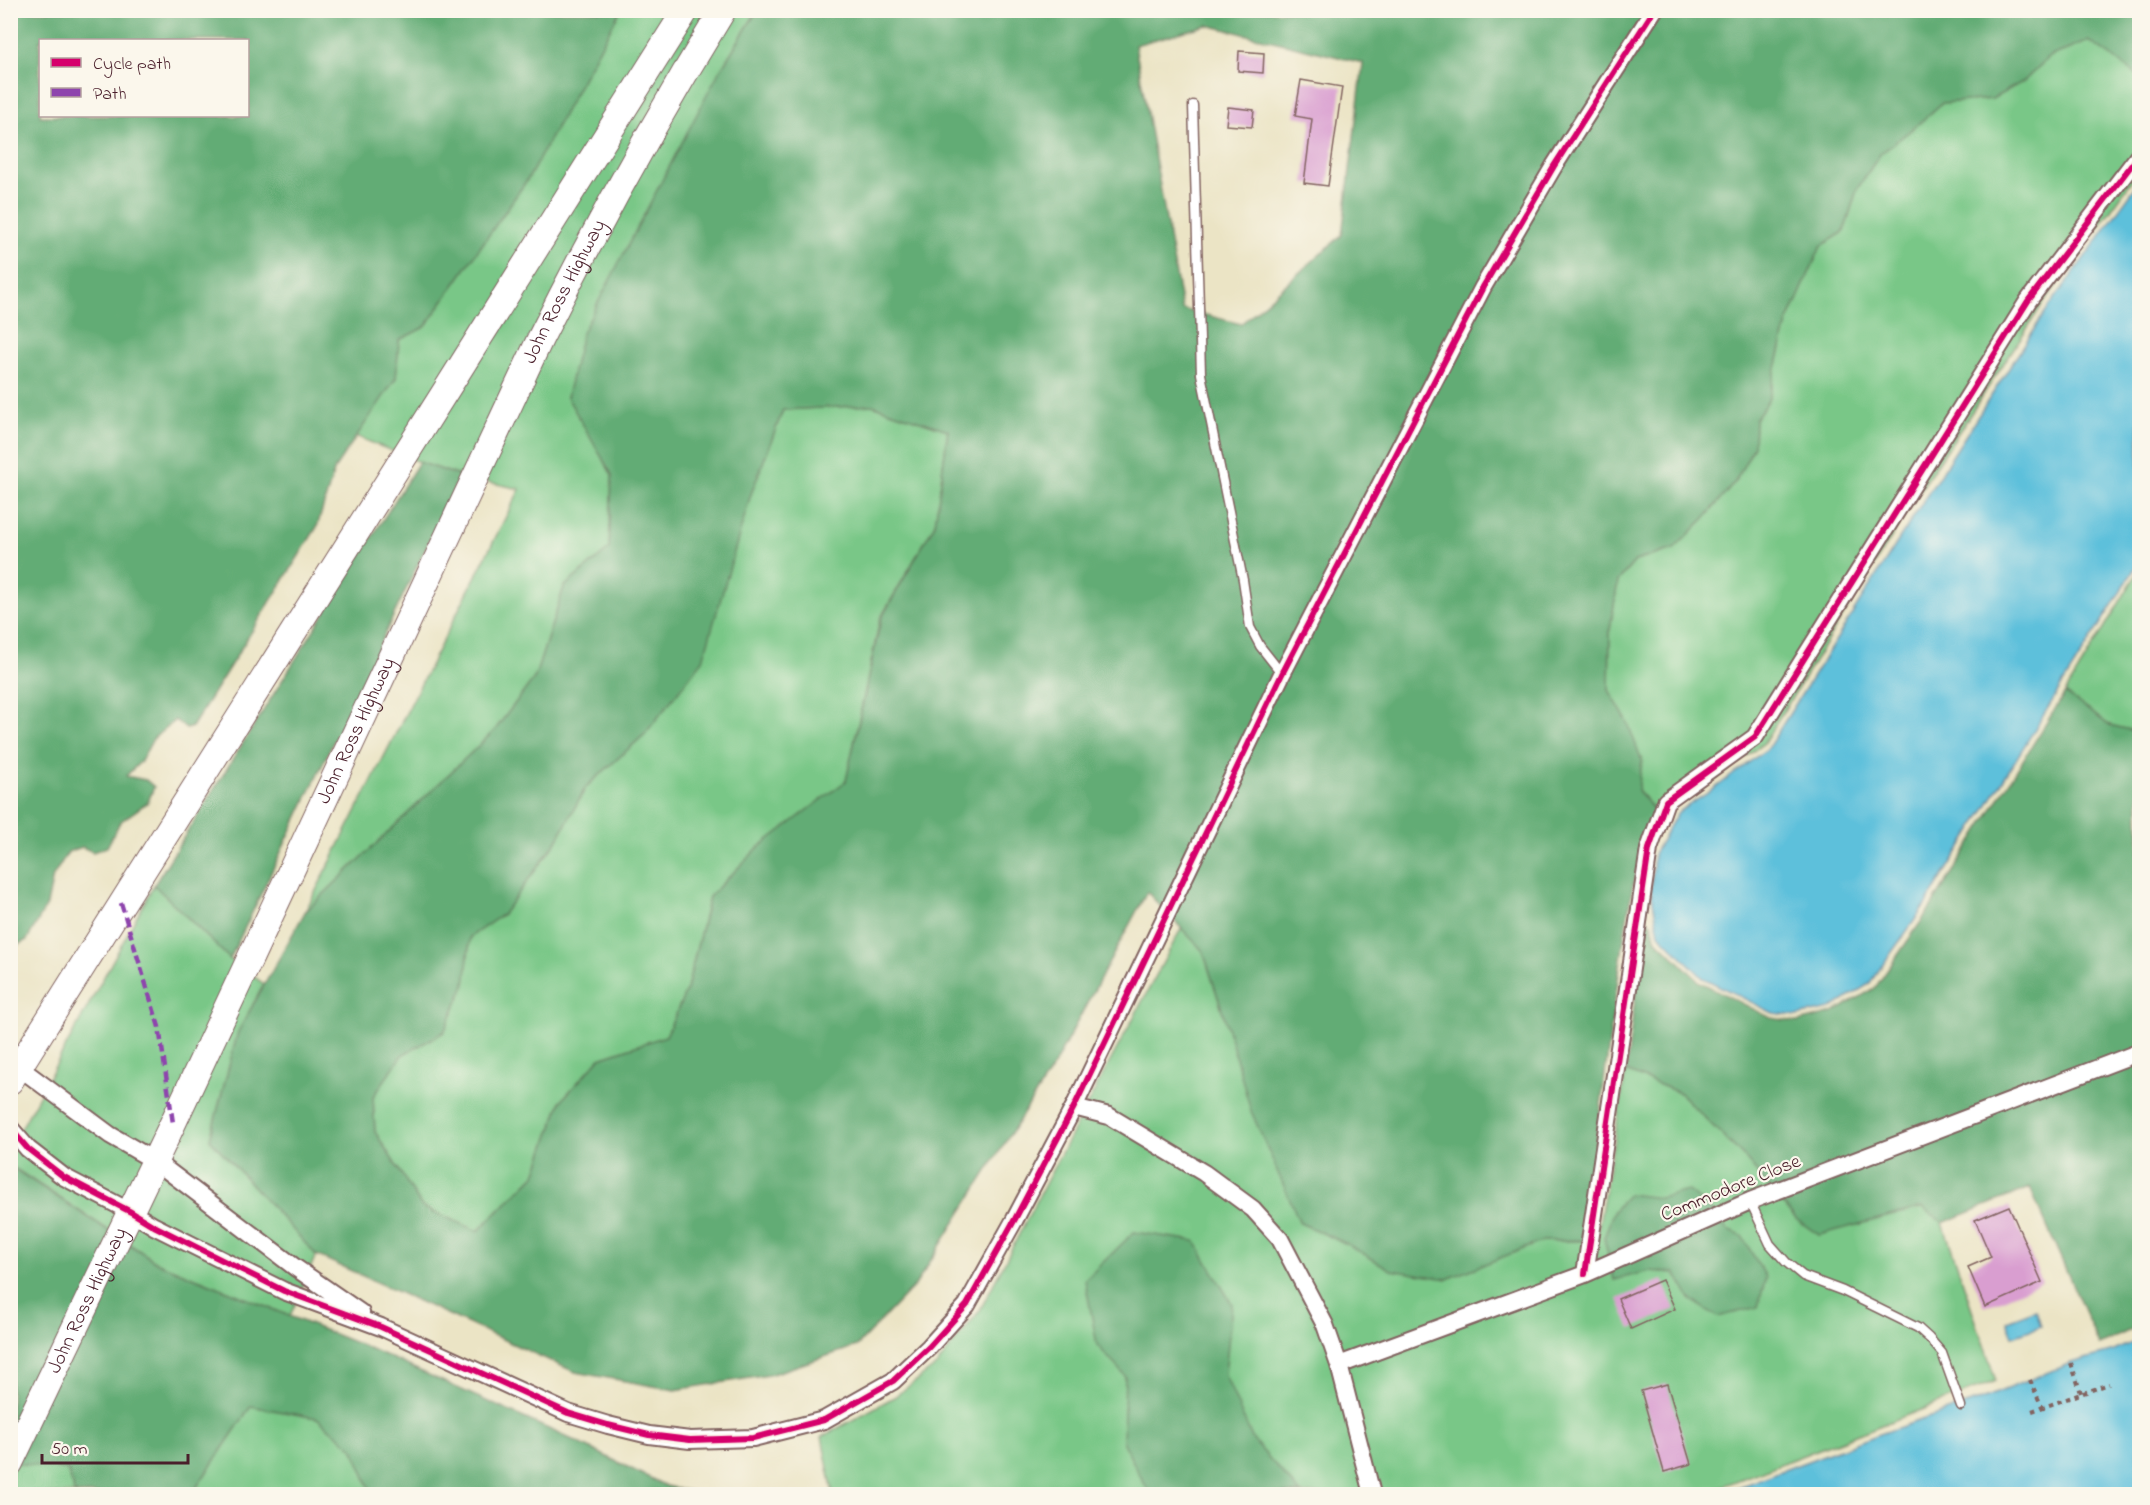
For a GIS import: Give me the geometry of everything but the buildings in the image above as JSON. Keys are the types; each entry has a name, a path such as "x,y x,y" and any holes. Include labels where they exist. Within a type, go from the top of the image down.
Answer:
{"main road":[{"name":"John Ross Highway","path":"13,1069 686,10"},
{"name":"John Ross Highway","path":"10,1463 131,1212 540,339 591,238 678,83 723,10"}],"street":[{"path":"10,1128 28,1149 64,1177 154,1226 284,1291 381,1327 568,1413 608,1425 649,1435 690,1440 753,1438 825,1420 894,1381 967,1305 1015,1219 1074,1107 1282,674 1483,287 1554,166 1654,10"},
{"path":"1585,1274 1649,849 1666,801 1755,737 2028,301 2139,154"},
{"name":"Commodore Close","path":"1339,1365 1585,1274 1750,1201 2139,1052"},
{"path":"13,1069 110,1135 155,1161 296,1268 381,1327"},
{"path":"1074,1107 1109,1116 1204,1173 1253,1209 1280,1239 1325,1325 1339,1365 1372,1494"}],"lane":[{"path":"1193,105 1201,374 1243,580 1250,627 1260,646 1282,674"},
{"path":"1750,1201 1770,1244 1785,1262 1803,1276 1843,1291 1918,1328 1929,1338 1942,1353 1961,1406"}],"path":[{"path":"2071,1363 2080,1393"},
{"path":"2030,1380 2042,1407"},
{"path":"2032,1411 2109,1383"}],"green space":[{"path":"10,11 620,11 529,177 425,327 399,340 396,378 335,468 317,527 192,727 186,729 175,720 153,739 141,761 126,776 146,780 154,787 148,802 120,822 107,847 93,852 82,847 68,852 53,876 47,905 27,940 11,948"},
{"path":"620,11 757,11 719,72 567,397 612,475 609,549 564,587 535,677 495,730 305,912 520,489 460,476 355,436 396,378 399,340 425,327 529,177"},
{"path":"757,11 2139,11 2139,76 2089,41 2049,57 2024,81 1992,99 1942,103 1880,154 1857,189 1844,232 1821,246 1787,323 1768,401 1755,419 1754,446 1735,482 1705,518 1674,549 1635,561 1618,581 1610,629 1609,690 1627,721 1642,761 1638,791 1655,811 1636,869 1628,911 1605,1072 1585,1240 1543,1241 1447,1279 1391,1270 1347,1244 1300,1223 1251,1111 1203,951 1147,892 1054,1065 916,1284 857,1346 769,1375 675,1390 575,1372 316,1255 210,1139 238,1032 305,912 495,730 535,677 564,587 609,549 612,475 567,397 582,333 719,72","holes":["1207,25 1363,63 1342,235 1241,324 1182,309 1135,45","872,405 948,430 935,524 881,619 846,781 759,847 709,897 687,989 666,1036 600,1058 561,1101 535,1175 478,1231 422,1207 375,1132 373,1097 402,1055 444,1032 465,985 470,937 503,914 556,842 586,787 645,734 703,660 751,494 783,410"]},
{"path":"2089,41 2139,76 2139,171 2041,307 1923,486 1764,743 1712,782 1675,805 1662,819 1638,791 1642,761 1609,691 1610,629 1618,581 1635,561 1674,549 1705,518 1735,482 1754,446 1755,419 1768,401 1787,323 1821,246 1844,232 1857,189 1880,154 1942,103 1992,99 2024,81 2049,57"},
{"path":"872,405 948,430 935,524 880,619 846,782 759,847 709,897 687,989 666,1036 600,1058 561,1101 535,1175 478,1231 422,1207 375,1132 373,1096 402,1054 444,1032 465,985 470,937 503,914 556,842 586,787 645,734 751,494 783,410"},
{"path":"419,462 460,476 230,959 154,885"},
{"path":"2139,570 2139,732 2109,725 2065,693"},
{"path":"2065,693 2109,725 2139,732 2139,1326 2099,1345 2030,1188 1943,1223 1923,1207 1819,1235 1796,1219 1744,1157 1680,1093 1626,1071 1645,919 1652,924 1655,938 1700,982 1771,1018 1798,1022 1833,1013 1875,988 1927,913"},
{"path":"154,885 230,959 264,984 238,1032 210,1139 316,1255 290,1316 158,1263 11,1166 11,1147"},
{"path":"1182,927 1203,951 1225,1019 1300,1223 1347,1244 1447,1279 1543,1241 1596,1241 1626,1071 1680,1093 1744,1157 1796,1219 1819,1235 1923,1207 1943,1223 1996,1381 1702,1494 833,1494 822,1437 894,1397 937,1365 980,1310"},
{"path":"10,1166 158,1263 371,1349 573,1440 666,1486 701,1494 372,1494 353,1448 317,1418 251,1406 192,1494 75,1494 68,1470 11,1462"},
{"path":"1688,1191 1709,1208 1727,1230 1742,1236 1766,1277 1758,1307 1718,1317 1690,1299 1675,1273 1649,1271 1614,1280 1604,1238 1613,1212 1628,1194 1660,1198"},
{"path":"1134,1232 1195,1241 1232,1304 1225,1375 1253,1440 1301,1494 1150,1494 1123,1443 1125,1376 1097,1345 1085,1280"},
{"path":"251,1406 317,1418 353,1448 372,1494 192,1494"},
{"path":"11,1462 68,1470 75,1494 11,1494"}],"water":[{"path":"2139,182 2139,562 1922,910 1869,984 1831,1009 1797,1016 1773,1013 1703,978 1659,934 1651,891 1654,854 1678,812 1714,789 1768,748 2046,311"},
{"path":"2036,1310 2041,1326 2013,1336 2007,1321"},
{"path":"2139,1339 2139,1494 1720,1494 1877,1435 1977,1401 2071,1363 2114,1351"}],"marked path":[{"path":"121,903 159,1027 173,1123"}],"cycle path":[{"path":"10,1128 28,1149 64,1177 154,1226 284,1291 381,1327 568,1413 608,1425 649,1435 690,1440 753,1438 824,1420 893,1381 929,1347 967,1305 1015,1219 1074,1107 1282,674 1483,287 1554,166 1654,10"},
{"path":"1585,1274 1649,849 1666,801 1755,737 2028,301 2140,154"}]}
